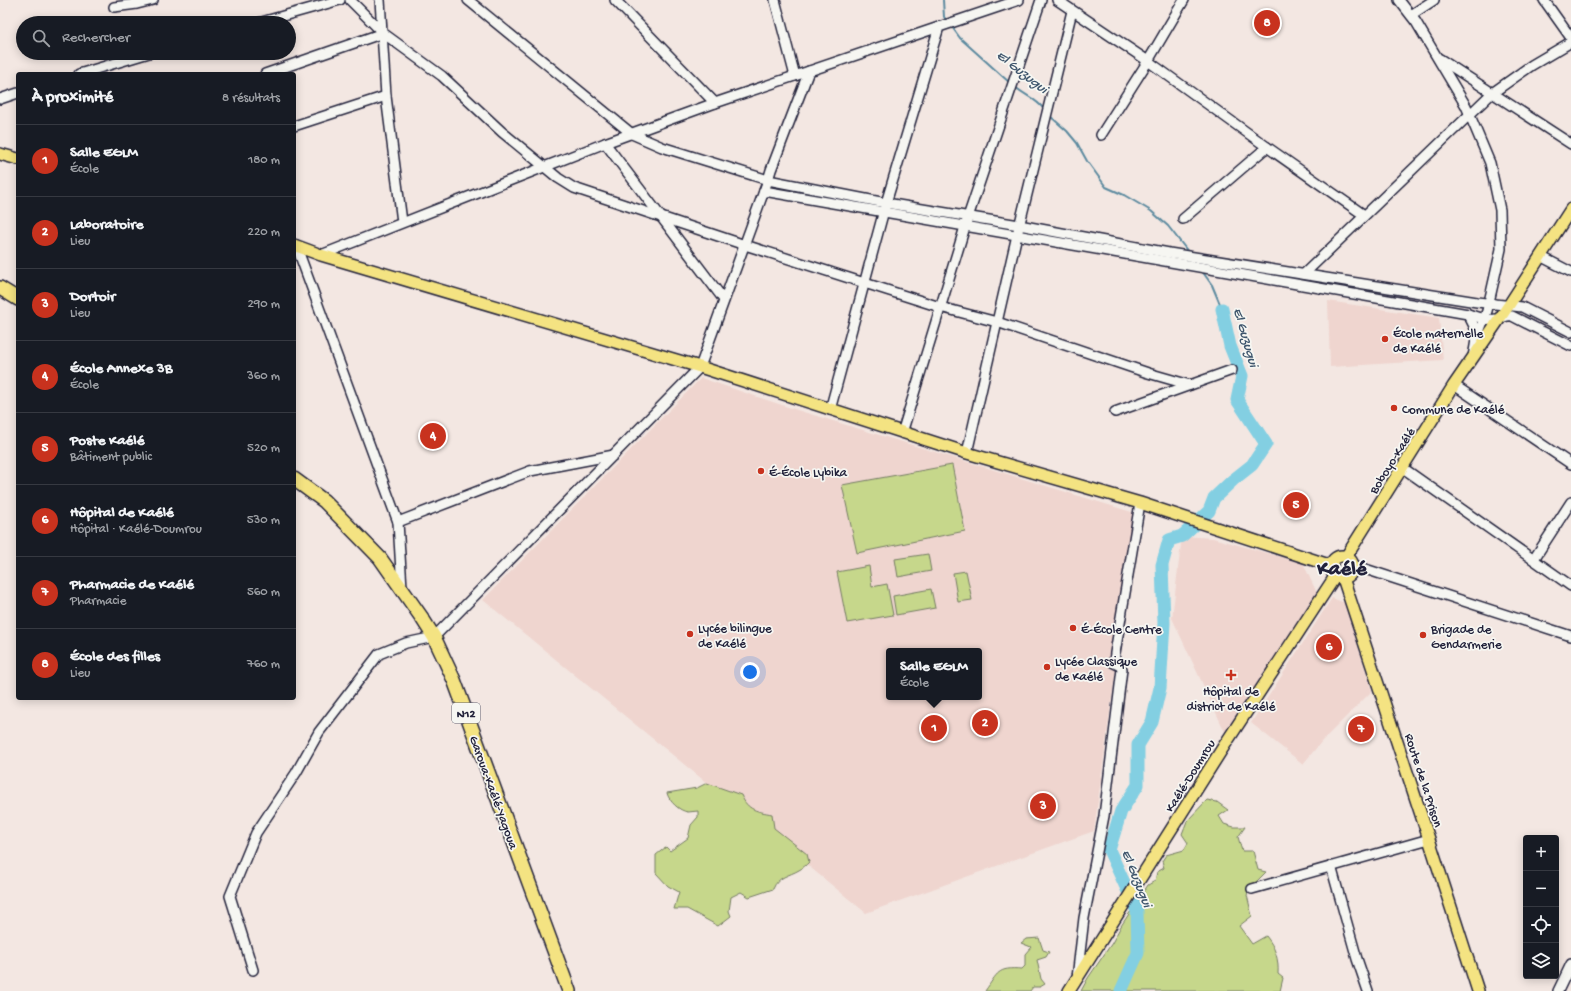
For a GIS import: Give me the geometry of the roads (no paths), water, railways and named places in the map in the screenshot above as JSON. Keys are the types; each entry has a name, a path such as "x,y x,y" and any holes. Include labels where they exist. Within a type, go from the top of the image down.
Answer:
{"highway":[{"path":"0,288 16,298"},
{"name":"Garoua-Kaélé-Yagoua","path":"296,480 324,501 380,558 402,588 434,637 454,680 569,991"}],"main road":[{"path":"0,154 16,158"},
{"path":"1509,305 1571,209"},
{"path":"296,245 321,255 700,367 967,453 1140,503 1199,522 1337,573 1337,558 1350,561"},
{"name":"Boboyo-Kaélé","path":"1337,573 1351,574 1350,561 1403,468 1454,384 1509,305"},
{"name":"Kaélé-Doumrou","path":"1069,991 1224,746 1337,573"},
{"name":"Route de la Prison","path":"1337,573 1429,839 1478,991"}],"street":[{"path":"114,7 153,0"},
{"path":"283,16 340,0"},
{"path":"350,0 383,33 442,76 502,132 562,181 574,188 745,245 940,307 997,322 1148,373 1190,385"},
{"path":"380,0 386,96 402,222"},
{"path":"468,0 632,134 662,147 768,180 886,203 1019,225 1169,253 1489,304 1522,307 1571,332"},
{"path":"615,0 715,103"},
{"path":"774,0 795,76"},
{"path":"321,255 605,142 632,134 715,103 1019,0"},
{"path":"902,433 966,227 968,216 1041,0"},
{"path":"1056,0 1148,61 1266,147 1364,215"},
{"path":"1101,135 1148,61 1184,0"},
{"path":"1399,0 1411,15 1438,58 1470,114 1491,165 1500,218 1501,249 1489,304 1485,319 1476,340 1473,357"},
{"path":"1411,15 1434,0"},
{"path":"1544,0 1571,38"},
{"path":"967,453 1019,225 1072,11"},
{"path":"830,410 886,203 939,27"},
{"path":"271,72 383,33"},
{"path":"1304,274 1491,94 1532,65 1571,42"},
{"path":"1438,58 1491,94 1571,144"},
{"path":"86,72 126,60"},
{"path":"253,970 230,896 256,834 296,773 319,732 379,654 406,644 434,637 700,367 771,170 809,71"},
{"path":"0,99 16,94"},
{"path":"296,125 386,96"},
{"path":"605,142 724,300"},
{"path":"1183,219 1266,147"},
{"path":"764,191 1468,314 1485,319 1499,319 1507,315 1512,316 1571,346"},
{"path":"296,248 398,522 402,588"},
{"path":"1540,256 1571,272"},
{"path":"1468,314 1475,328 1476,340"},
{"path":"1116,412 1232,370"},
{"path":"1454,384 1571,464"},
{"path":"398,522 530,471 614,455"},
{"path":"1403,468 1571,586"},
{"path":"1534,559 1571,502"},
{"path":"1077,978 1084,918 1104,816 1122,670 1120,666 1114,663 1115,652 1140,503"},
{"path":"1350,561 1571,636"},
{"path":"1252,889 1429,839"},
{"path":"1331,866 1357,960 1368,991"},
{"path":"1558,991 1571,964"}],"waterway":[{"name":"El Guzugui","path":"943,0 944,17 948,22"},
{"name":"El Guzugui","path":"952,27 960,38 1010,83"},
{"name":"El Guzugui","path":"1015,87 1037,102 1044,109"},
{"name":"El Guzugui","path":"1050,116 1067,131 1077,143 1087,161 1106,187 1124,195 1151,211 1168,226 1189,253"},
{"name":"El Guzugui","path":"1202,271 1212,285 1222,309"},
{"name":"El Guzugui","path":"1121,991 1138,953 1137,911 1109,850 1121,811 1138,785 1138,745 1152,722 1160,688 1164,623 1162,565 1169,540 1182,536 1209,511 1214,498 1252,465 1266,444 1237,400 1242,376 1230,346 1222,309"}],"place":[{"name":"École des filles","path":"1267,23"},
{"name":"École maternelle de Kaélé","path":"1385,339"},
{"name":"Commune de Kaélé","path":"1394,408"},
{"name":"École Annexe 3B","path":"433,436"},
{"name":"É-École Lybika","path":"761,471"},
{"name":"Poste Kaélé","path":"1296,505"},
{"name":"É-École Centre","path":"1073,628"},
{"name":"Lycée bilingue de Kaélé","path":"690,634"},
{"name":"Brigade de Gendarmerie","path":"1423,635"},
{"name":"Hôpital de Kaélé","path":"1329,647"},
{"name":"Lycée Classique de Kaélé","path":"1047,667"},
{"name":"Hôpital de district de Kaélé","path":"1231,675"},
{"name":"Laboratoire","path":"985,723"},
{"name":"Salle EGLM","path":"934,728"},
{"name":"Pharmacie de Kaélé","path":"1361,729"},
{"name":"Dortoir","path":"1043,806"}],"district":[{"name":"Kaélé","path":"1342,567"}]}
